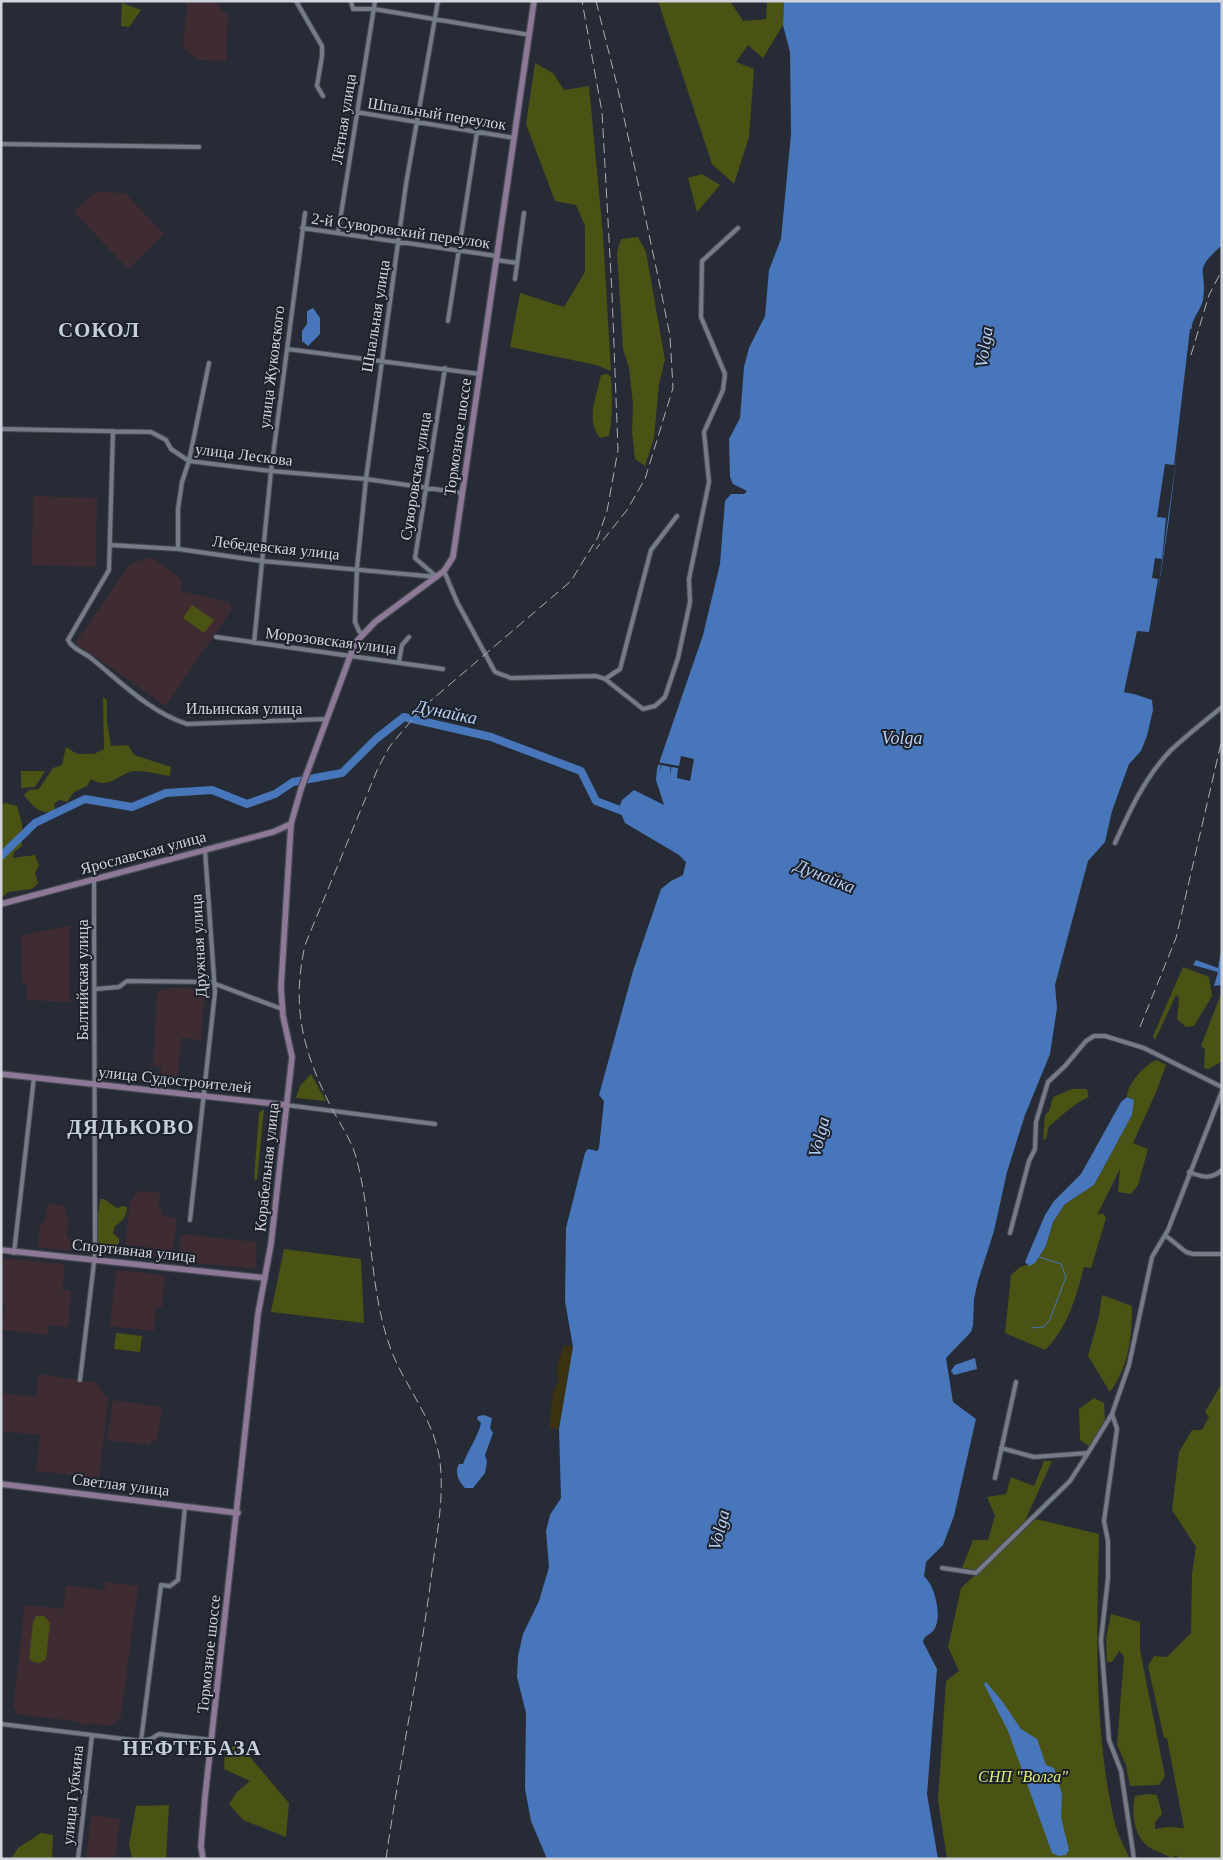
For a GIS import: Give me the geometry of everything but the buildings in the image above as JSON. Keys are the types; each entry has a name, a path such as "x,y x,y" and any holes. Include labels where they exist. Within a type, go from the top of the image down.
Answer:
{"street":[{"path":"296,1 322,46 317,87 323,96"},
{"path":"350,1 354,10 374,9 530,35"},
{"name":"Лётная улица","path":"338,233 375,1"},
{"name":"Шпальная улица","path":"362,634 355,622 357,568 366,479 406,184 438,1"},
{"name":"Тормозное шоссе","path":"291,824 301,789 350,654 362,634 375,622 444,571 453,557 534,1"},
{"name":"Шпальный переулок","path":"356,112 514,138"},
{"path":"448,321 477,132"},
{"path":"1,144 199,147"},
{"name":"улица Жуковского","path":"254,643 271,471 305,213"},
{"path":"515,279 524,214"},
{"name":"2-й Суворовский переулок","path":"302,228 459,251 517,263"},
{"path":"444,571 457,602 496,672 511,678 596,676 605,680 643,709 655,706 665,697 678,658 690,602 689,579 710,482 704,432 723,390 725,374 700,318 702,261 738,228"},
{"path":"287,349 480,374"},
{"path":"178,549 178,509 182,482 189,461 209,363"},
{"name":"Суворовская улица","path":"437,576 415,558 445,368"},
{"name":"улица Лескова","path":"1,428 151,432 166,440 171,449 189,461 271,471 366,479 462,493"},
{"path":"111,545 113,432"},
{"path":"605,680 620,669 651,550 677,516"},
{"name":"Лебедевская улица","path":"111,545 178,549 262,561 437,576"},
{"name":"Ильинская улица","path":"111,545 109,570 68,640 70,645 91,658 173,720 187,724 327,719"},
{"name":"Морозовская улица","path":"216,637 443,668"},
{"path":"399,661 402,645 409,637"},
{"path":"1116,843 1132,806 1152,772 1172,750 1222,707"},
{"name":"Ярославская улица","path":"1,904 273,832 291,824"},
{"name":"Корабельная улица","path":"238,1512 258,1314 271,1244 292,1050 282,1009 281,965 291,824"},
{"name":"Дружная улица","path":"190,1220 215,984 205,850"},
{"name":"Балтийская улица","path":"80,1380 94,1260 96,988 94,880"},
{"path":"96,988 119,987 127,981 215,984 282,1009"},
{"path":"1010,1233 1029,1161 1035,1149 1036,1122 1048,1082 1065,1066 1086,1040 1094,1036 1105,1036 1144,1048 1222,1087"},
{"name":"улица Судостроителей","path":"1,1074 203,1094 435,1124"},
{"path":"14,1252 34,1077"},
{"path":"942,1568 976,1573 1070,1481 1112,1414 1129,1365 1152,1257 1165,1235 1222,1091"},
{"path":"1189,1172 1206,1178 1215,1176 1222,1170"},
{"path":"1165,1235 1186,1252 1194,1254 1222,1254"},
{"name":"Спортивная улица","path":"1,1250 265,1278"},
{"path":"995,1478 1016,1382"},
{"path":"1112,1414 1117,1429 1104,1521 1108,1541 1108,1578 1101,1640 1109,1740 1121,1771 1134,1859"},
{"path":"1001,1448 1034,1457 1088,1453"},
{"name":"Светлая улица","path":"1,1484 238,1512"},
{"path":"141,1741 161,1585 170,1586 178,1580 185,1506"},
{"name":"Тормозное шоссе","path":"203,1859 201,1846 238,1512"},
{"path":"1,1724 141,1741 151,1740 159,1734 212,1740"},
{"name":"улица Губкина","path":"78,1859 92,1735"}],"shaded area":[{"path":"187,1 214,1 228,16 226,61 197,60 183,47"},
{"path":"96,192 125,193 164,234 128,269 73,211"},
{"path":"33,496 97,498 96,567 32,565"},
{"path":"152,557 182,580 181,591 230,603 232,609 166,706 75,643 130,564"},
{"path":"70,925 70,1002 27,1000 27,984 22,983 21,936"},
{"path":"172,988 205,989 201,1040 181,1038 177,1086 160,1084 161,1067 153,1066 157,991"},
{"path":"136,1191 160,1193 159,1204 162,1215 177,1219 173,1248 169,1258 150,1255 150,1247 125,1245 130,1202"},
{"path":"48,1204 64,1205 68,1220 67,1238 73,1239 72,1251 38,1247 40,1225 45,1221"},
{"path":"181,1234 257,1242 255,1269 178,1261"},
{"path":"1,1258 65,1264 62,1290 71,1291 68,1327 49,1325 48,1335 2,1330 5,1303 1,1303"},
{"path":"116,1270 165,1275 162,1307 156,1307 154,1331 110,1326"},
{"path":"38,1374 95,1382 108,1400 99,1478 36,1471 40,1435 1,1431 1,1393 36,1397"},
{"path":"113,1400 162,1407 157,1441 151,1441 150,1445 107,1440"},
{"path":"106,1582 138,1586 121,1716 111,1726 89,1723 86,1726 74,1721 16,1714 17,1710 13,1709 25,1605 63,1609 66,1585 104,1590"},
{"path":"91,1815 120,1819 115,1859 86,1859"}],"green space":[{"path":"658,1 730,1 743,21 766,19 767,1 784,1 783,25 763,58 748,45 736,62 754,69 749,137 734,184 712,164"},
{"path":"122,3 141,10 129,27 121,26"},
{"path":"535,63 553,73 564,90 589,86 603,235 611,371 596,365 510,347 520,293 564,307 585,272 585,226 576,205 555,201 526,124"},
{"path":"702,174 720,185 697,212 688,178"},
{"path":"638,237 646,252 665,360 659,384 654,438 645,466 635,459 632,432 633,404 629,368 623,349 617,252 621,239"},
{"path":"608,374 611,377 612,414 609,436 600,438 593,423 593,407 601,375"},
{"path":"192,605 214,620 204,633 183,618"},
{"path":"103,697 107,700 107,722 111,746 128,745 134,755 171,767 170,776 134,771 104,783 91,779 87,786 74,792 67,802 59,800 54,804 55,809 51,812 38,809 24,795 29,790 39,789 53,768 62,765 66,747 77,754 94,754 104,749"},
{"path":"21,771 45,771 35,787 21,788"},
{"path":"5,803 17,806 22,824 22,846 14,852 13,858 35,855 39,866 35,873 38,883 32,889 8,892 1,898 1,805"},
{"path":"1183,967 1209,977 1212,996 1194,1026 1186,1027 1177,1019 1179,998 1176,995 1155,1040 1153,1036"},
{"path":"1222,991 1222,1061 1209,1069 1204,1068 1205,1049 1201,1046"},
{"path":"1157,1060 1166,1065 1133,1143 1148,1149 1138,1185 1131,1194 1118,1192 1120,1169 1097,1215 1103,1213 1106,1218 1091,1268 1084,1267 1070,1312 1060,1332 1045,1350 1005,1333 1011,1275 1020,1267 1035,1263 1046,1246 1053,1222 1065,1204 1094,1185 1132,1115 1131,1098 1127,1097 1130,1086 1142,1070"},
{"path":"311,1074 326,1101 296,1098 300,1086"},
{"path":"1072,1089 1087,1089 1089,1097 1073,1106 1049,1126 1046,1139 1043,1140 1045,1115 1049,1111 1053,1097"},
{"path":"264,1110 257,1180 254,1179 259,1113"},
{"path":"100,1199 104,1199 117,1208 127,1207 125,1216 115,1226 113,1233 119,1238 119,1243 116,1246 121,1252 130,1254 132,1257 98,1253 97,1223"},
{"path":"284,1249 361,1259 364,1323 271,1312"},
{"path":"1102,1295 1132,1306 1128,1351 1121,1372 1110,1392 1088,1356 1099,1316"},
{"path":"116,1333 142,1336 140,1352 114,1349"},
{"path":"1222,1383 1222,1859 1178,1859 1177,1855 1171,1858 1144,1843 1137,1831 1133,1810 1135,1796 1157,1795 1162,1814 1155,1822 1155,1829 1168,1827 1184,1828 1167,1738 1164,1738 1148,1666 1154,1656 1167,1657 1191,1633 1192,1574 1196,1547 1172,1510 1179,1452 1192,1430 1202,1430 1209,1417 1205,1412"},
{"path":"1094,1398 1104,1403 1105,1420 1089,1446 1080,1440 1079,1409"},
{"path":"1044,1461 1052,1461 1025,1521 975,1570 962,1568 973,1540 988,1540 995,1516 987,1497 1006,1494 1011,1477 1034,1486"},
{"name":"СНП \"Волга\"","path":"1036,1519 1099,1534 1097,1641 1099,1713 1107,1785 1114,1820 1130,1859 947,1859 938,1800 946,1681 959,1671 948,1647 961,1588"},
{"path":"1111,1614 1140,1622 1140,1650 1165,1776 1159,1785 1130,1786 1126,1765 1117,1745 1124,1656 1119,1651 1112,1662 1107,1662 1106,1639"},
{"path":"36,1616 44,1616 50,1623 46,1659 40,1663 33,1662 29,1658 33,1622"},
{"path":"239,1744 289,1803 286,1837 243,1820 229,1804 237,1792 250,1781 224,1769 225,1750"},
{"path":"169,1805 166,1859 132,1859 129,1844 136,1806"},
{"path":"41,1833 53,1835 52,1859 11,1859 18,1848"}],"sand":[{"path":"564,1345 573,1347 559,1429 549,1428 553,1392 558,1381 557,1368"}],"water":[{"name":"Volga","path":"784,1 1222,1 1222,245 1212,254 1204,266 1203,300 1192,325 1169,519 1159,585 1137,695 1152,700 1153,710 1147,736 1141,751 1129,764 1112,811 1105,842 1088,861 1055,985 1057,1008 1050,1054 1025,1115 1007,1172 994,1231 978,1281 974,1299 971,1332 946,1358 953,1402 976,1419 954,1516 943,1545 926,1562 924,1576 934,1593 938,1616 935,1628 925,1637 923,1642 937,1669 927,1794 938,1859 547,1859 531,1821 525,1789 526,1713 517,1677 518,1656 523,1634 539,1601 549,1567 546,1531 550,1515 561,1498 559,1429 573,1347 565,1301 566,1228 585,1153 588,1149 597,1151 599,1148 604,1101 599,1095 633,971 661,889 683,875 686,862 679,855 625,823 619,808 622,800 634,790 664,805 656,780 657,769 703,635 720,564 725,501 731,494 744,494 747,491 733,484 730,477 729,439 740,418 744,367 749,348 765,316 769,270 781,239 791,134 790,52 783,25"},
{"path":"313,308 320,318 320,334 308,346 302,341 302,331 307,324 307,311"},
{"path":"1222,944 1222,985 1214,986 1218,972 1193,965 1196,960 1218,968"},
{"path":"1127,1097 1134,1100 1132,1115 1094,1185 1065,1204 1053,1222 1046,1246 1035,1263 1030,1266 1025,1262 1045,1215 1054,1201 1081,1174 1121,1102"},
{"path":"975,1358 977,1369 954,1375 951,1371 955,1365"},
{"path":"484,1415 492,1418 490,1428 493,1433 485,1455 487,1462 485,1473 473,1488 465,1488 458,1477 457,1470 459,1464 463,1464 478,1433 481,1423 477,1419 478,1416"},
{"path":"986,1682 1021,1729 1037,1739 1046,1765 1054,1768 1062,1794 1061,1817 1069,1850 1066,1855 1059,1856 1052,1853 1008,1731 984,1684"}],"pier":[{"path":"1190,329 1194,329 1151,642 1138,695 1124,692 1137,631 1149,632 1158,579 1152,578 1155,558 1162,559 1166,518 1157,517 1165,464 1174,465"},
{"path":"681,756 694,759 690,781 677,778 678,768 671,767 670,775 670,767 662,765 659,772 661,765 657,764 657,762 679,766"}],"waterway":[{"name":"Дунайка","path":"1,856 35,823 85,799 132,807 166,793 212,790 247,804 275,794 293,782 342,773 376,739 404,717 491,737 581,771 596,801 628,813"},
{"path":"1031,1328 1044,1327 1050,1319 1066,1277 1061,1264 1039,1257"}],"railway":[{"path":"386,1859 428,1600 440,1509 441,1468 430,1426 402,1374 383,1325 378,1302 363,1188 356,1157 322,1088 302,1029 299,989 301,968 305,945 378,768 390,746 421,709 571,581 598,537 607,511 618,450 612,293 602,112 582,1"},
{"path":"596,1 617,85 670,336 673,388 645,479 627,510 596,549"},
{"path":"1191,355 1209,295 1222,270"},
{"path":"1140,1027 1176,938 1222,739"}],"district":[{"name":"СОКОЛ","path":"99,330"},
{"name":"ДЯДЬКОВО","path":"131,1127"},
{"name":"НЕФТЕБАЗА","path":"192,1748"}]}
